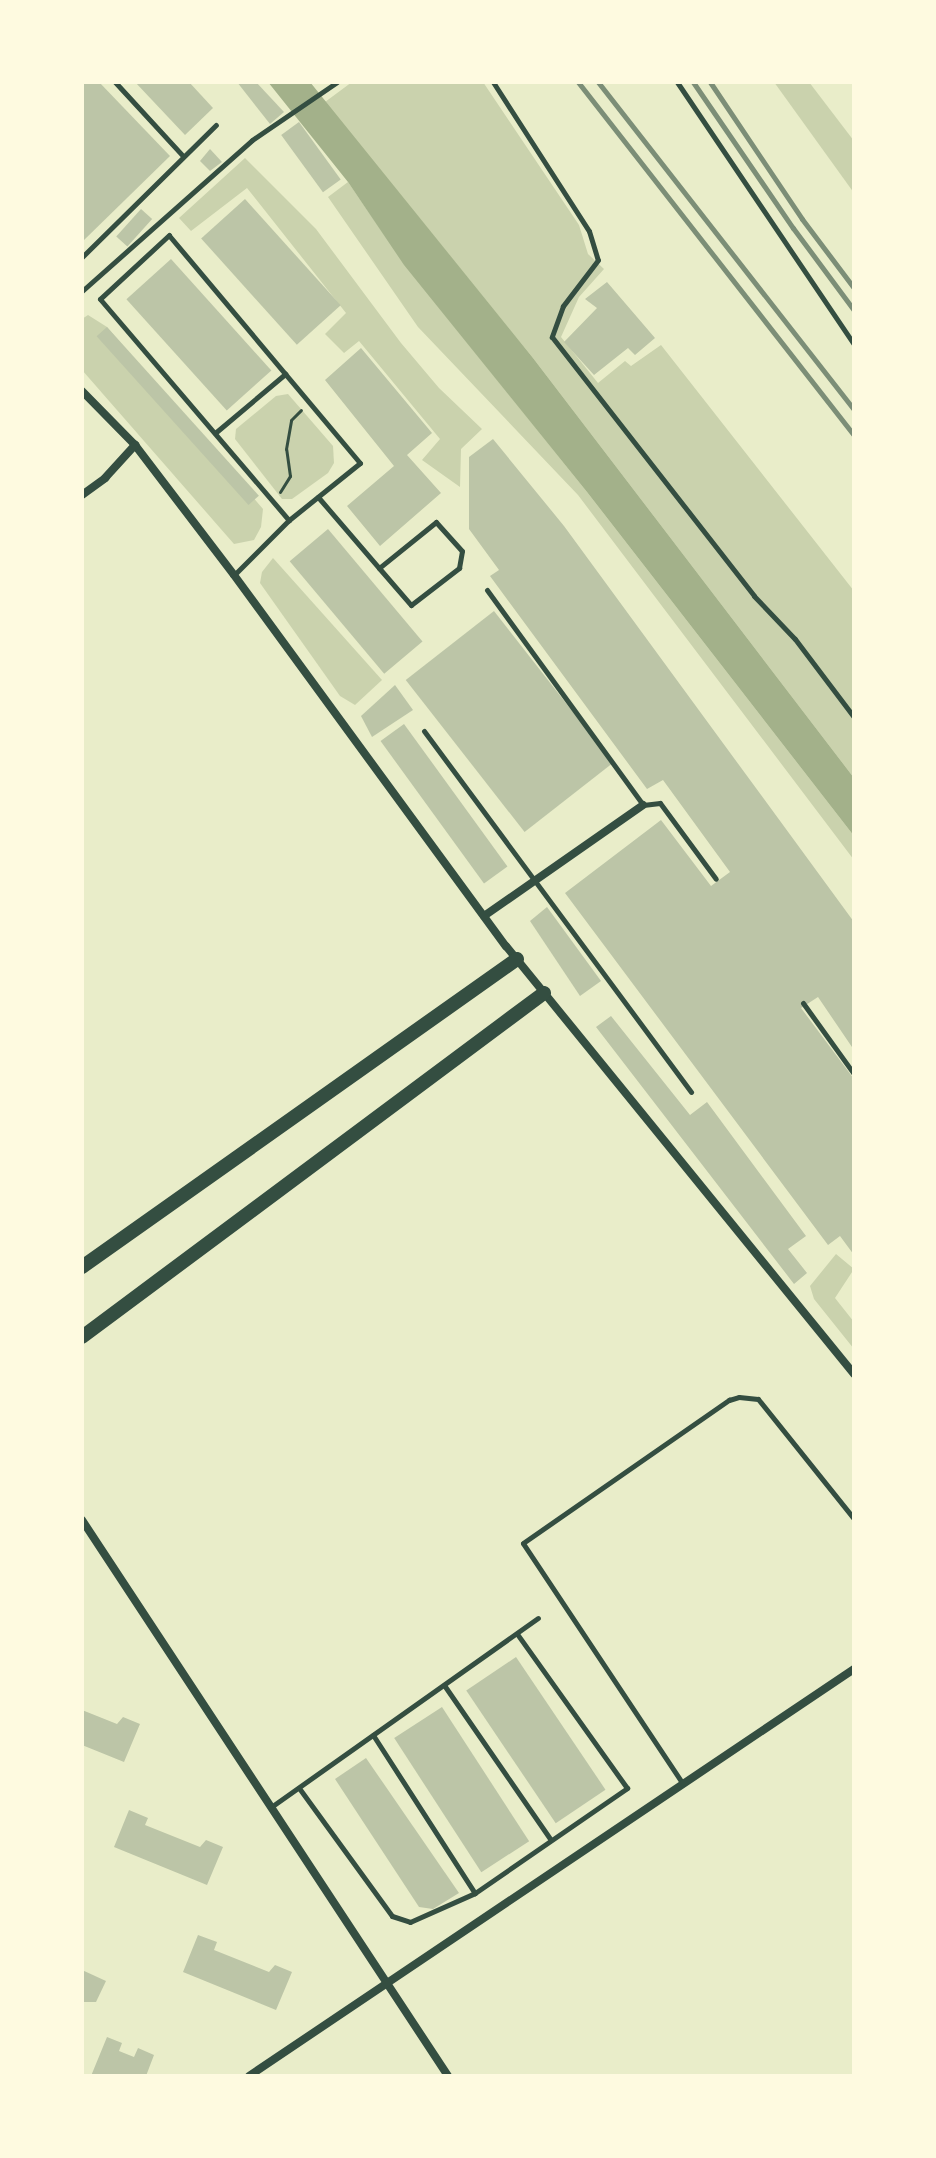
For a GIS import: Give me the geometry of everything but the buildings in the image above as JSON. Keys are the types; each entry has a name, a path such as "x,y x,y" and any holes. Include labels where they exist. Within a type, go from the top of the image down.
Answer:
{"street":[{"path":"82,391 135,445 517,959 854,1374"},
{"path":"82,495 105,478 135,445"},
{"path":"484,916 643,805"},
{"path":"82,1267 517,959"},
{"path":"82,1337 544,993"},
{"path":"82,1520 448,2076"},
{"path":"249,2076 854,1669"}],"lane":[{"path":"115,82 183,156"},
{"path":"82,291 252,140 337,82"},
{"path":"493,82 589,231 598,260 563,306 552,337 754,596 795,639 854,717"},
{"path":"677,82 854,344"},
{"path":"82,257 216,125"},
{"path":"234,575 289,520 360,463 169,235 100,299 289,520"},
{"path":"215,433 285,374"},
{"path":"318,497 379,568 411,605 459,568 462,551 436,522 379,568"},
{"path":"487,590 643,805 660,803 716,879"},
{"path":"424,731 691,1092"},
{"path":"803,1003 854,1074"},
{"path":"683,1784 523,1543 729,1400 739,1397 758,1399 854,1519"},
{"path":"270,1807 538,1618"},
{"path":"299,1788 392,1916 410,1922 475,1893 627,1788 517,1634"},
{"path":"444,1685 551,1840"},
{"path":"373,1735 475,1893"}],"path":[{"path":"274,502 290,476 286,449 291,420 308,402"}],"shaded area":[{"path":"268,82 310,82 533,358 854,778 854,836 587,492 404,265 348,182"},
{"path":"352,82 483,82 579,225 588,254 604,269 579,297 561,337 598,383 625,361 631,366 661,345 854,591 854,778 533,358 325,102"},
{"path":"774,82 809,82 854,141 854,193"},
{"path":"245,158 316,229 401,343 439,388 482,429 461,449 460,487 422,460 440,439 359,341 344,353 325,334 346,313 247,188 191,231 179,218"},
{"path":"348,182 405,265 587,492 854,836 854,860 578,495 418,327 328,197"},
{"path":"88,315 107,327 263,509 261,527 254,540 234,544 82,370 82,319"},
{"path":"288,394 333,446 334,463 328,473 292,499 282,499 235,439 236,429 276,396"},
{"path":"273,558 382,680 355,705 340,696 260,583 262,572"},
{"path":"836,1254 854,1269 835,1298 854,1322 854,1349 814,1299 810,1286"}],"railway":[{"path":"578,82 854,435"},
{"path":"598,82 854,410"},
{"path":"693,82 793,228 854,310"},
{"path":"710,82 802,219 854,288"}]}
